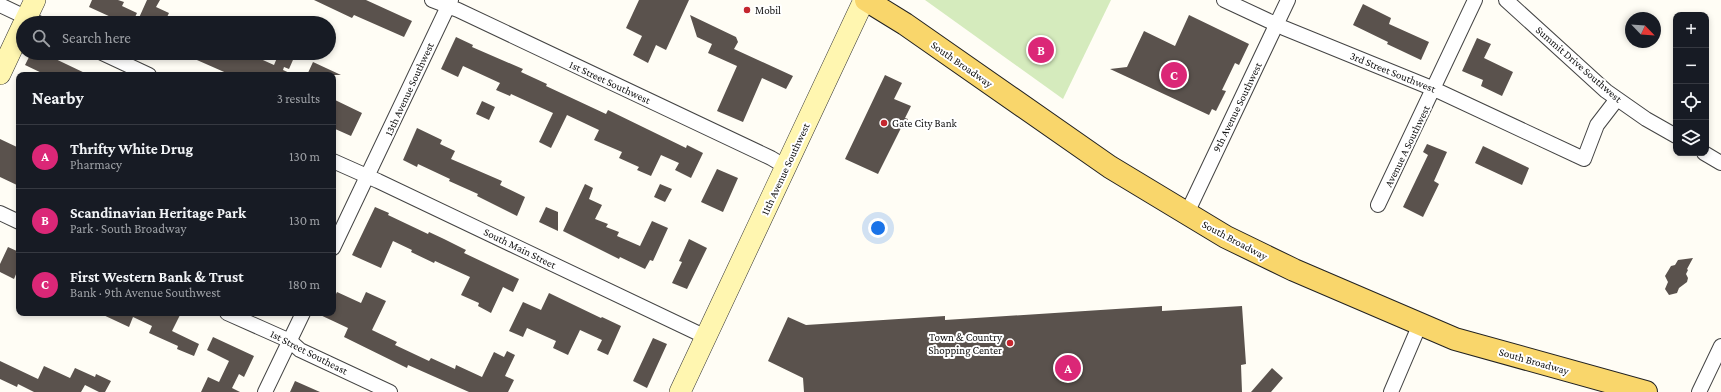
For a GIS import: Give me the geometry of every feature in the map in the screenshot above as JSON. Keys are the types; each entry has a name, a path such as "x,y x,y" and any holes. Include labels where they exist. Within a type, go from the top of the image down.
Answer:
{"main road":[{"name":"South Broadway","path":"865,0 905,24 1110,167 1226,237 1294,270 1455,339 1646,392"}],"street":[{"name":"1st Street Southwest","path":"432,0 449,4 458,10 771,158 786,167"},
{"name":"11th Avenue Southwest","path":"680,392 865,0"},
{"name":"3rd Street Southwest","path":"1224,0 1276,24 1434,89 1559,149 1584,159 1597,125 1618,99"},
{"name":"9th Avenue Southwest","path":"1187,213 1288,0"},
{"name":"Avenue A Southwest","path":"1378,205 1475,0"},
{"name":"Summit Drive Southwest","path":"1506,0 1606,91 1646,119 1673,134"},
{"name":"13th Avenue Southwest","path":"336,242 449,4"},
{"path":"0,5 25,16"},
{"path":"0,74 16,43"},
{"path":"117,60 143,72"},
{"path":"1709,156 1721,163"},
{"name":"South Main Street","path":"336,162 385,184 706,337"},
{"path":"0,213 16,221"},
{"name":"1st Street Southeast","path":"234,316 290,341 300,350 390,392"},
{"path":"265,392 301,316"},
{"path":"1391,392 1420,324"},
{"path":"1699,392 1721,346"}],"green space":[{"path":"925,0 1111,0 1063,99"}],"building":[{"path":"92,0 118,0 124,2 122,6 137,13 136,16 109,16 89,7"},
{"path":"147,0 160,0 156,7 169,13 168,16 140,16"},
{"path":"314,0 366,0 412,21 404,37 354,15 352,18"},
{"path":"639,0 689,0 666,50 656,45 648,63 633,55 642,36 626,28"},
{"path":"1363,4 1391,18 1389,24 1429,42 1421,60 1387,44 1388,42 1353,25"},
{"path":"690,15 736,37 738,42 734,49 793,76 786,89 762,78 743,122 717,111 737,66 708,53 712,44 697,37"},
{"path":"1189,15 1249,44 1239,65 1235,63 1222,90 1226,91 1216,111 1212,109 1209,115 1110,69 1127,67 1144,31 1175,46"},
{"path":"456,37 473,45 472,47 523,69 521,72 547,84 546,86 606,114 608,110 686,148 687,145 703,153 691,178 675,170 679,163 661,155 651,176 637,170 639,167 619,158 622,152 594,140 599,130 567,115 551,148 539,142 553,113 511,94 510,96 496,90 500,83 463,66 458,77 441,69"},
{"path":"1477,38 1491,44 1484,58 1513,72 1502,96 1481,86 1483,80 1462,71"},
{"path":"28,60 58,60 83,72 40,72 25,65"},
{"path":"197,60 263,60 274,65 276,60 293,60 289,69 284,67 283,70 287,72 224,72"},
{"path":"313,62 335,72 308,72"},
{"name":"Gate City Bank","path":"885,75 902,83 894,99 911,106 905,118 908,119 904,129 901,128 878,174 845,159"},
{"path":"336,100 362,113 351,136 336,129"},
{"path":"482,101 495,107 489,120 476,114"},
{"path":"417,128 442,140 440,144 455,151 451,159 502,181 500,185 525,197 517,216 477,196 478,194 449,181 450,179 418,164 417,167 403,160"},
{"path":"0,139 16,147 16,185 0,177"},
{"path":"1427,144 1447,152 1434,181 1439,184 1423,217 1403,207 1428,155 1423,152"},
{"path":"1483,146 1529,168 1522,185 1475,163"},
{"path":"717,169 738,178 723,212 701,202"},
{"path":"585,184 593,188 589,199 602,205 595,219 608,224 606,227 619,232 617,236 640,246 652,221 668,228 653,261 650,260 645,269 620,257 619,259 563,231"},
{"path":"660,184 672,189 665,202 654,197"},
{"path":"375,207 389,213 388,215 428,234 429,232 466,250 464,253 519,279 513,292 503,287 491,313 478,306 479,303 461,295 470,277 435,261 434,263 393,241 381,268 352,255"},
{"path":"546,207 558,212 558,231 539,222"},
{"path":"689,239 707,248 687,289 672,283 682,262 679,261"},
{"path":"8,247 16,251 16,274 14,279 0,272 0,264"},
{"path":"1693,258 1687,269 1687,282 1679,288 1677,293 1669,295 1665,289 1668,282 1665,276 1671,266 1675,265 1678,260"},
{"path":"337,292 361,303 366,292 386,301 372,330 397,342 395,345 429,361 431,358 455,369 456,365 482,377 494,352 504,357 507,351 515,355 505,376 514,380 508,392 469,392 408,365 407,368 344,337 348,328 322,316 336,316"},
{"path":"549,293 621,326 608,355 597,350 602,340 580,330 568,355 553,348 556,341 527,328 523,337 509,331 523,302 541,310"},
{"name":"Town & Country Shopping Center","path":"1162,306 1162,311 1242,306 1246,364 1241,365 1242,392 804,392 803,378 768,361 788,317 806,325 945,316 945,320"},
{"path":"105,316 180,316 172,331 199,344 194,356 177,349 178,346 149,333 152,326 133,317 129,327"},
{"path":"213,337 254,356 244,377 239,374 232,388 240,392 201,392 208,377 219,382 229,361 207,350"},
{"path":"653,338 667,344 647,388 633,381"},
{"path":"0,361 38,379 44,366 70,378 75,368 95,377 96,374 111,381 105,392 99,392 85,385 81,392 34,392 18,384 17,387 0,379"},
{"path":"1272,368 1283,378 1271,392 1251,392"},
{"path":"295,381 320,392 290,392"}],"place":[{"name":"Mobil","path":"747,10"},
{"name":"Scandinavian Heritage Park","path":"1041,50"},
{"name":"First Western Bank & Trust","path":"1174,75"},
{"name":"Gate City Bank","path":"884,123"},
{"name":"Town & Country Shopping Center","path":"1010,343"},
{"name":"Thrifty White Drug","path":"1068,368"}]}
